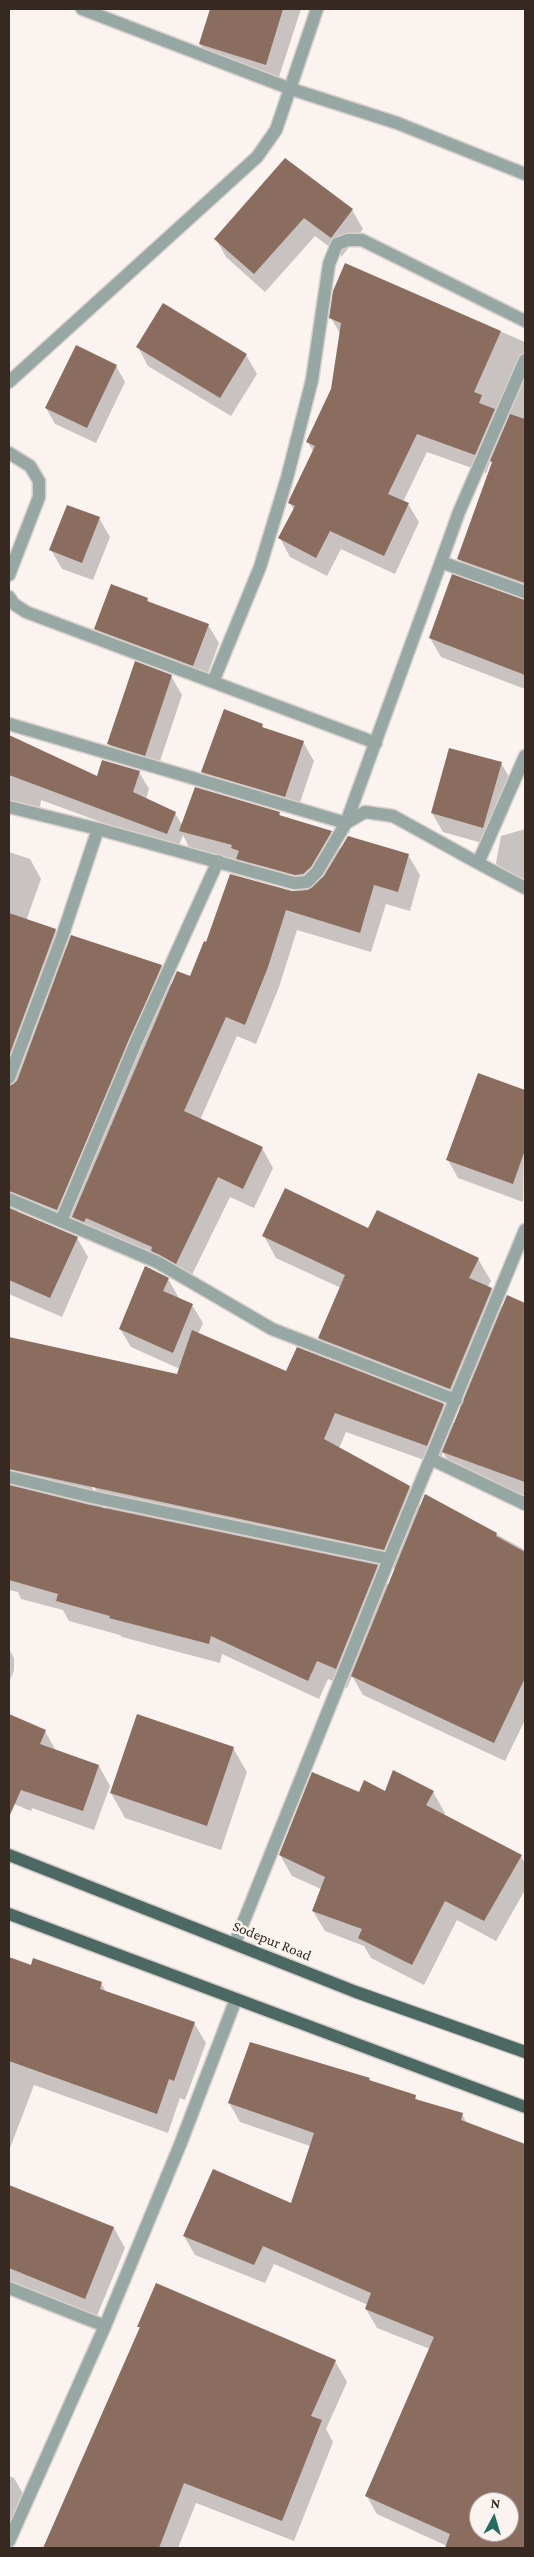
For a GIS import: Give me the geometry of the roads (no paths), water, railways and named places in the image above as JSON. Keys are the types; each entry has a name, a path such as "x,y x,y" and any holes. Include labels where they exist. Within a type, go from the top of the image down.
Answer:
{"main road":[{"name":"Sodepur Road","path":"9,1855 356,1992 525,2052"},
{"path":"9,1914 525,2107"}],"street":[{"path":"82,9 291,89 397,123 525,174"},
{"path":"9,382 257,157 276,130 317,9"},
{"path":"213,682 260,566 288,478 312,380 329,264 337,244 348,240 362,240 525,321"},
{"path":"9,807 218,861 294,883 307,882 317,872 346,823 459,512 525,360"},
{"path":"9,453 30,466 39,481 34,512 9,575"},
{"path":"441,562 525,592"},
{"path":"9,597 14,604 26,612 376,743"},
{"path":"9,724 346,823 366,812 393,816 525,888"},
{"path":"478,863 525,756"},
{"path":"9,1078 62,936 98,829"},
{"path":"61,1221 136,1042 218,861"},
{"path":"9,1199 156,1262 272,1329 456,1400"},
{"path":"235,1943 389,1559 525,1230"},
{"path":"431,1459 525,1504"},
{"path":"9,1477 92,1497 389,1559"},
{"path":"9,2541 105,2326 180,2145 236,1999"},
{"path":"9,2288 105,2326"}]}
